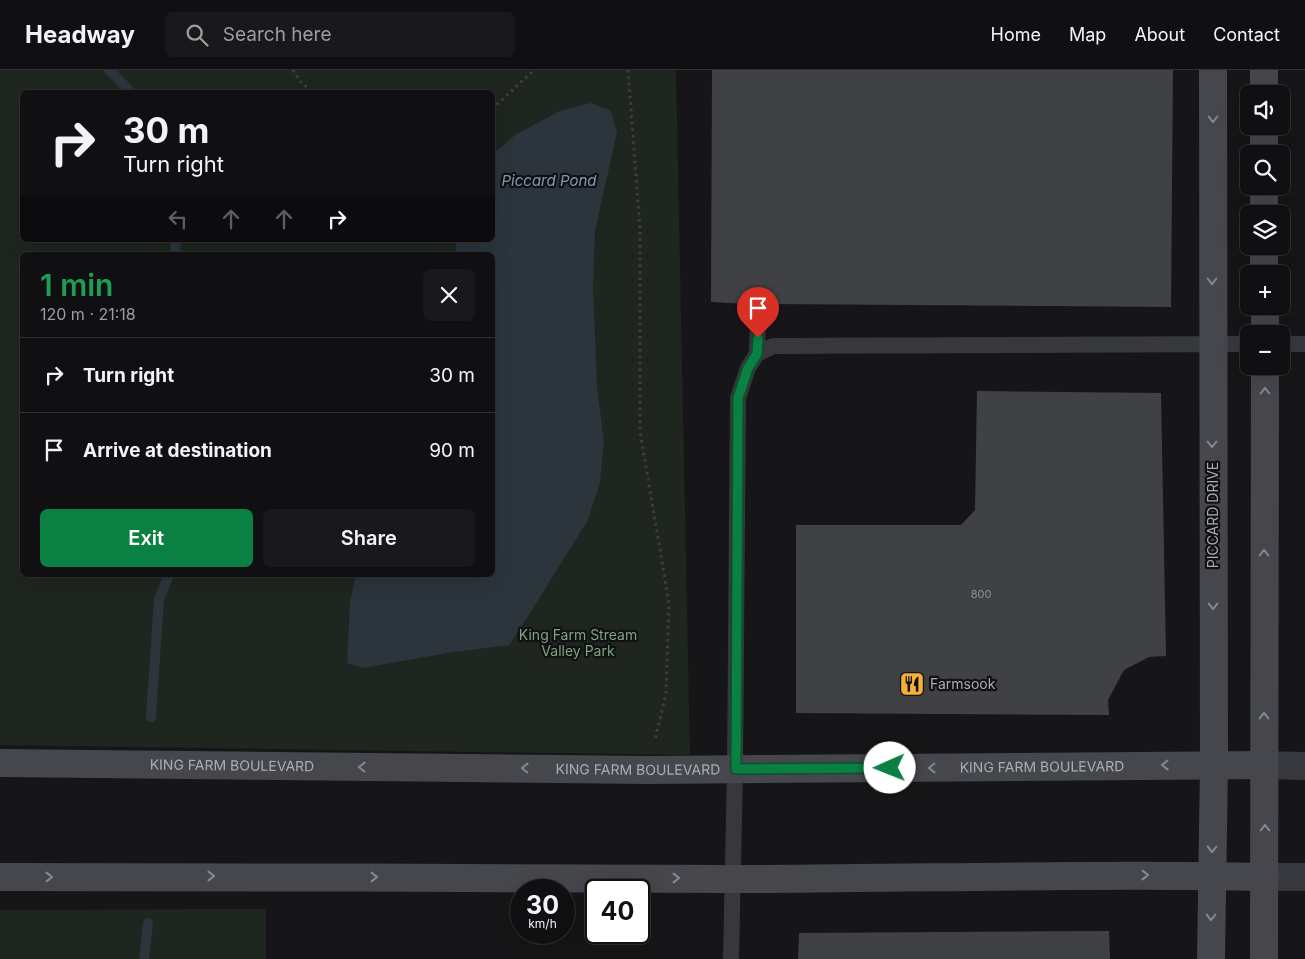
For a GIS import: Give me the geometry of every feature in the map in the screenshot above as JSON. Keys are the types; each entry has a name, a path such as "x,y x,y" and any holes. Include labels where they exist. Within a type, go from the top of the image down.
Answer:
{"street":[{"name":"PICCARD DRIVE","path":"1210,959 1214,765 1213,70"},
{"path":"1264,70 1264,85"},
{"path":"1264,959 1265,375"},
{"name":"KING FARM BOULEVARD","path":"0,763 649,770 1214,765 1305,766"},
{"path":"0,877 239,876 734,879 1097,875 1305,877"}],"lane":[{"path":"757,354 758,304"},
{"path":"732,959 736,769 738,398 748,368 757,354 773,346 1240,344"},
{"path":"1290,344 1305,344"}],"path":[{"path":"293,70 300,81 310,90"},
{"path":"495,106 534,70"},
{"path":"628,70 640,228 640,432 669,603 666,693 649,770"}],"green space":[{"name":"King Farm Stream Valley Park","path":"0,70 676,70 690,755 0,745"},
{"path":"266,909 266,959 0,959 0,910"}],"water":[{"name":"Piccard Pond","path":"591,103 611,111 617,132 595,231 593,288 597,387 604,441 600,482 588,520 509,645 453,652 363,668 347,663 350,602 356,577 495,577 495,252 456,252 456,242 495,242 495,152 515,135 560,111"}],"building":[{"path":"712,70 1173,70 1171,307 768,304 764,296 758,294 750,298 748,304 711,302"},
{"path":"977,391 1161,393 1166,656 1149,657 1124,670 1108,700 1109,715 796,713 796,525 961,525 975,510"},
{"path":"1109,931 1110,959 798,959 799,933"}],"waterway":[{"path":"109,70 129,90"},
{"path":"175,252 176,242"},
{"path":"151,717 159,599 168,577"},
{"path":"144,959 148,923"}],"place":[{"name":"Farmsook","path":"912,684"}],"route":[{"path":"758,338 757,354 748,368 738,398 736,769 890,768"}]}
